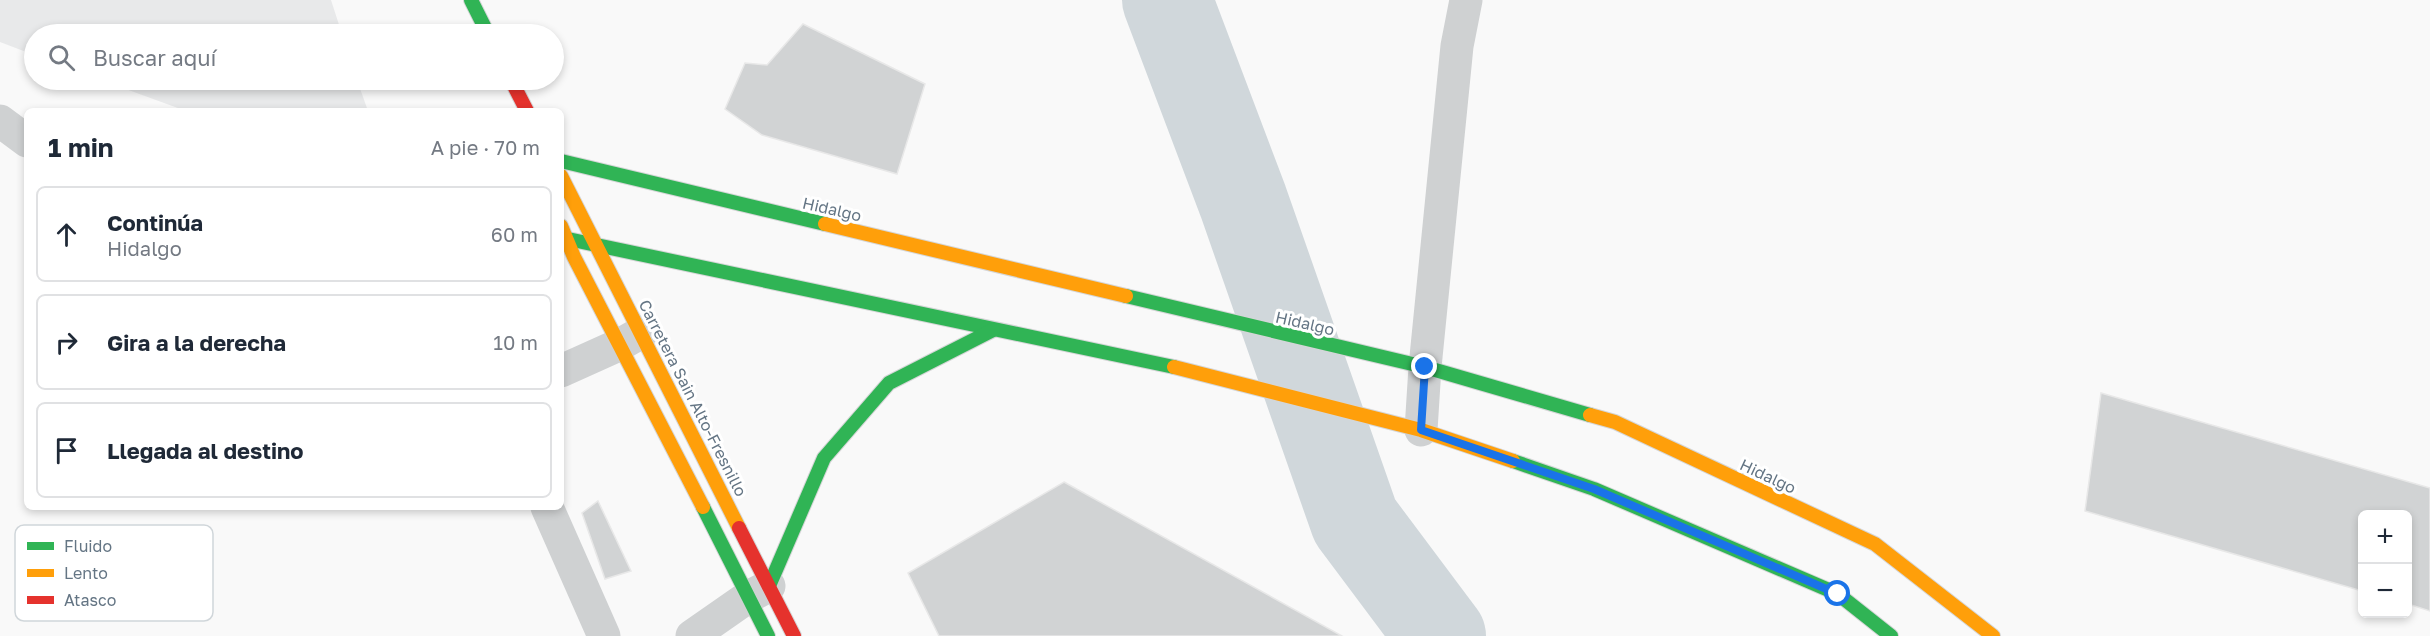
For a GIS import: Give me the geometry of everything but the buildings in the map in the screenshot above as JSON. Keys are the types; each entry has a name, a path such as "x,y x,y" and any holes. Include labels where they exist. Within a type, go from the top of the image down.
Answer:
{"main road":[{"path":"471,0 483,24"},
{"path":"516,90 525,108"},
{"name":"Hidalgo","path":"564,162 1425,367 1615,422 1875,544 1993,636"},
{"name":"Carretera Sain Alto-Fresnillo","path":"564,193 572,238 631,338 759,592 794,636"},
{"path":"768,636 759,592 631,338 574,257 572,238 1225,378 1421,430 1594,489 1838,594 1891,636"},
{"path":"759,592 824,459 888,383 993,330"}],"street":[{"path":"1421,430 1425,367 1457,46 1466,0"},
{"path":"0,121 24,139"},
{"path":"564,370 631,338"},
{"path":"548,510 604,636"},
{"path":"692,636 759,592"}],"shaded area":[{"path":"0,0 331,0 339,24 24,24 24,51 0,42"},
{"path":"128,90 361,90 367,108 178,108"}],"waterway":[{"path":"1167,0 1243,201 1355,521 1441,636"}],"traffic: fast":[{"path":"471,0 483,24"},
{"path":"564,162 825,224"},
{"path":"568,239 1174,367"},
{"path":"1126,296 1425,367 1590,415"},
{"path":"769,586 824,458 889,383 993,330"},
{"path":"1513,461 1594,489 1838,594 1891,636"},
{"path":"703,507 768,636"}],"traffic: slow":[{"path":"564,182 739,528"},
{"path":"825,224 1126,296"},
{"path":"564,233 574,257 703,507"},
{"path":"1174,367 1421,430 1513,461"},
{"path":"1590,415 1615,422 1875,544 1993,636"}],"traffic: jam":[{"path":"516,90 525,108"},
{"path":"739,528 794,636"}],"route":[{"path":"1425,367 1421,430 1594,489 1838,594"}]}
